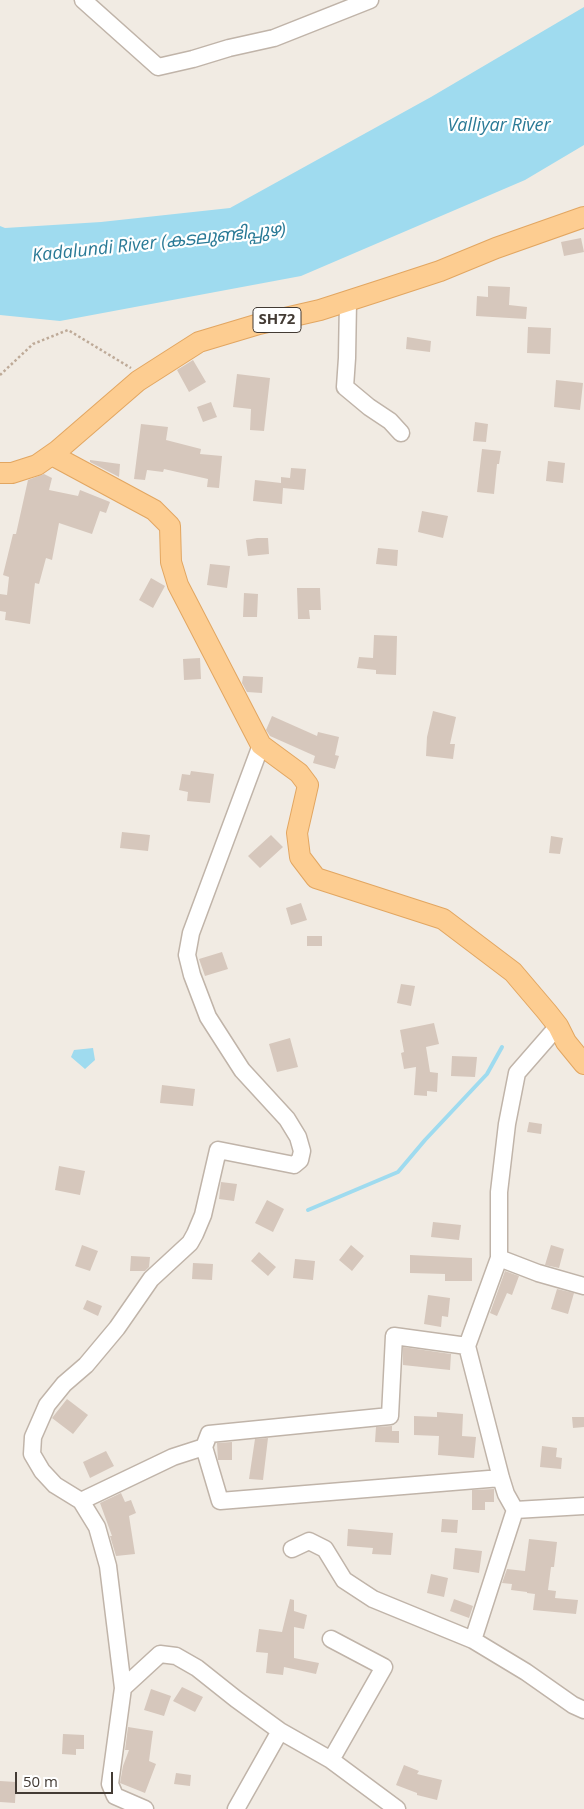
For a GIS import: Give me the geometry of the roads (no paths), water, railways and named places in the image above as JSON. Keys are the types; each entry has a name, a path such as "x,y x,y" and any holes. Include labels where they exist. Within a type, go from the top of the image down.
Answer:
{"main road":[{"name":"SH72","path":"0,473 12,473 37,465 52,455 146,376 199,342 258,324 320,310 348,301 440,271 496,248 584,217"},
{"path":"52,455 154,510 170,526 170,562 178,585 261,745 299,774 308,785 297,833 300,857 316,878 443,919 513,972 558,1026 566,1042 584,1064"}],"street":[{"path":"83,0 158,67 274,38 370,0"},
{"path":"348,301 345,387 369,408 390,421 400,433"},
{"path":"146,1809 115,1796 110,1784 123,1688 108,1566 97,1527 81,1501 55,1485 42,1471 32,1454 33,1437 47,1405 64,1384 86,1365 117,1328 151,1279 190,1243 196,1234 203,1215 218,1150 294,1165 300,1160 302,1151 298,1137 291,1125 242,1070 208,1017 192,976 187,955 191,933 261,745"},
{"path":"473,1640 515,1510 506,1494 501,1478 467,1346 499,1258 499,1192 507,1124 517,1073 558,1026"},
{"path":"499,1258 538,1273 584,1286"},
{"path":"467,1346 394,1336 390,1416 209,1434 204,1447 220,1501 501,1478"},
{"path":"81,1501 174,1457 204,1447"},
{"path":"515,1510 584,1506"},
{"path":"292,1549 309,1541 325,1549 344,1580 373,1599 473,1640 584,1710"},
{"path":"330,1760 384,1668 331,1639"},
{"path":"123,1688 160,1654 176,1656 197,1668 280,1731 330,1760 397,1809"},
{"path":"236,1809 280,1731"}],"water":[{"name":"Valliyar River","path":"584,7 584,145 525,180 301,276 60,321 0,315 0,226 5,228 101,222 230,208 431,97"},
{"path":"93,1048 95,1060 85,1069 71,1057 74,1050"}],"waterway":[{"path":"308,1210 398,1172 425,1140 487,1074 502,1047"}],"water label":[{"name":"Kadalundi River (കടലുണ്ടിപ്പുഴ)","path":"159,243"}]}
